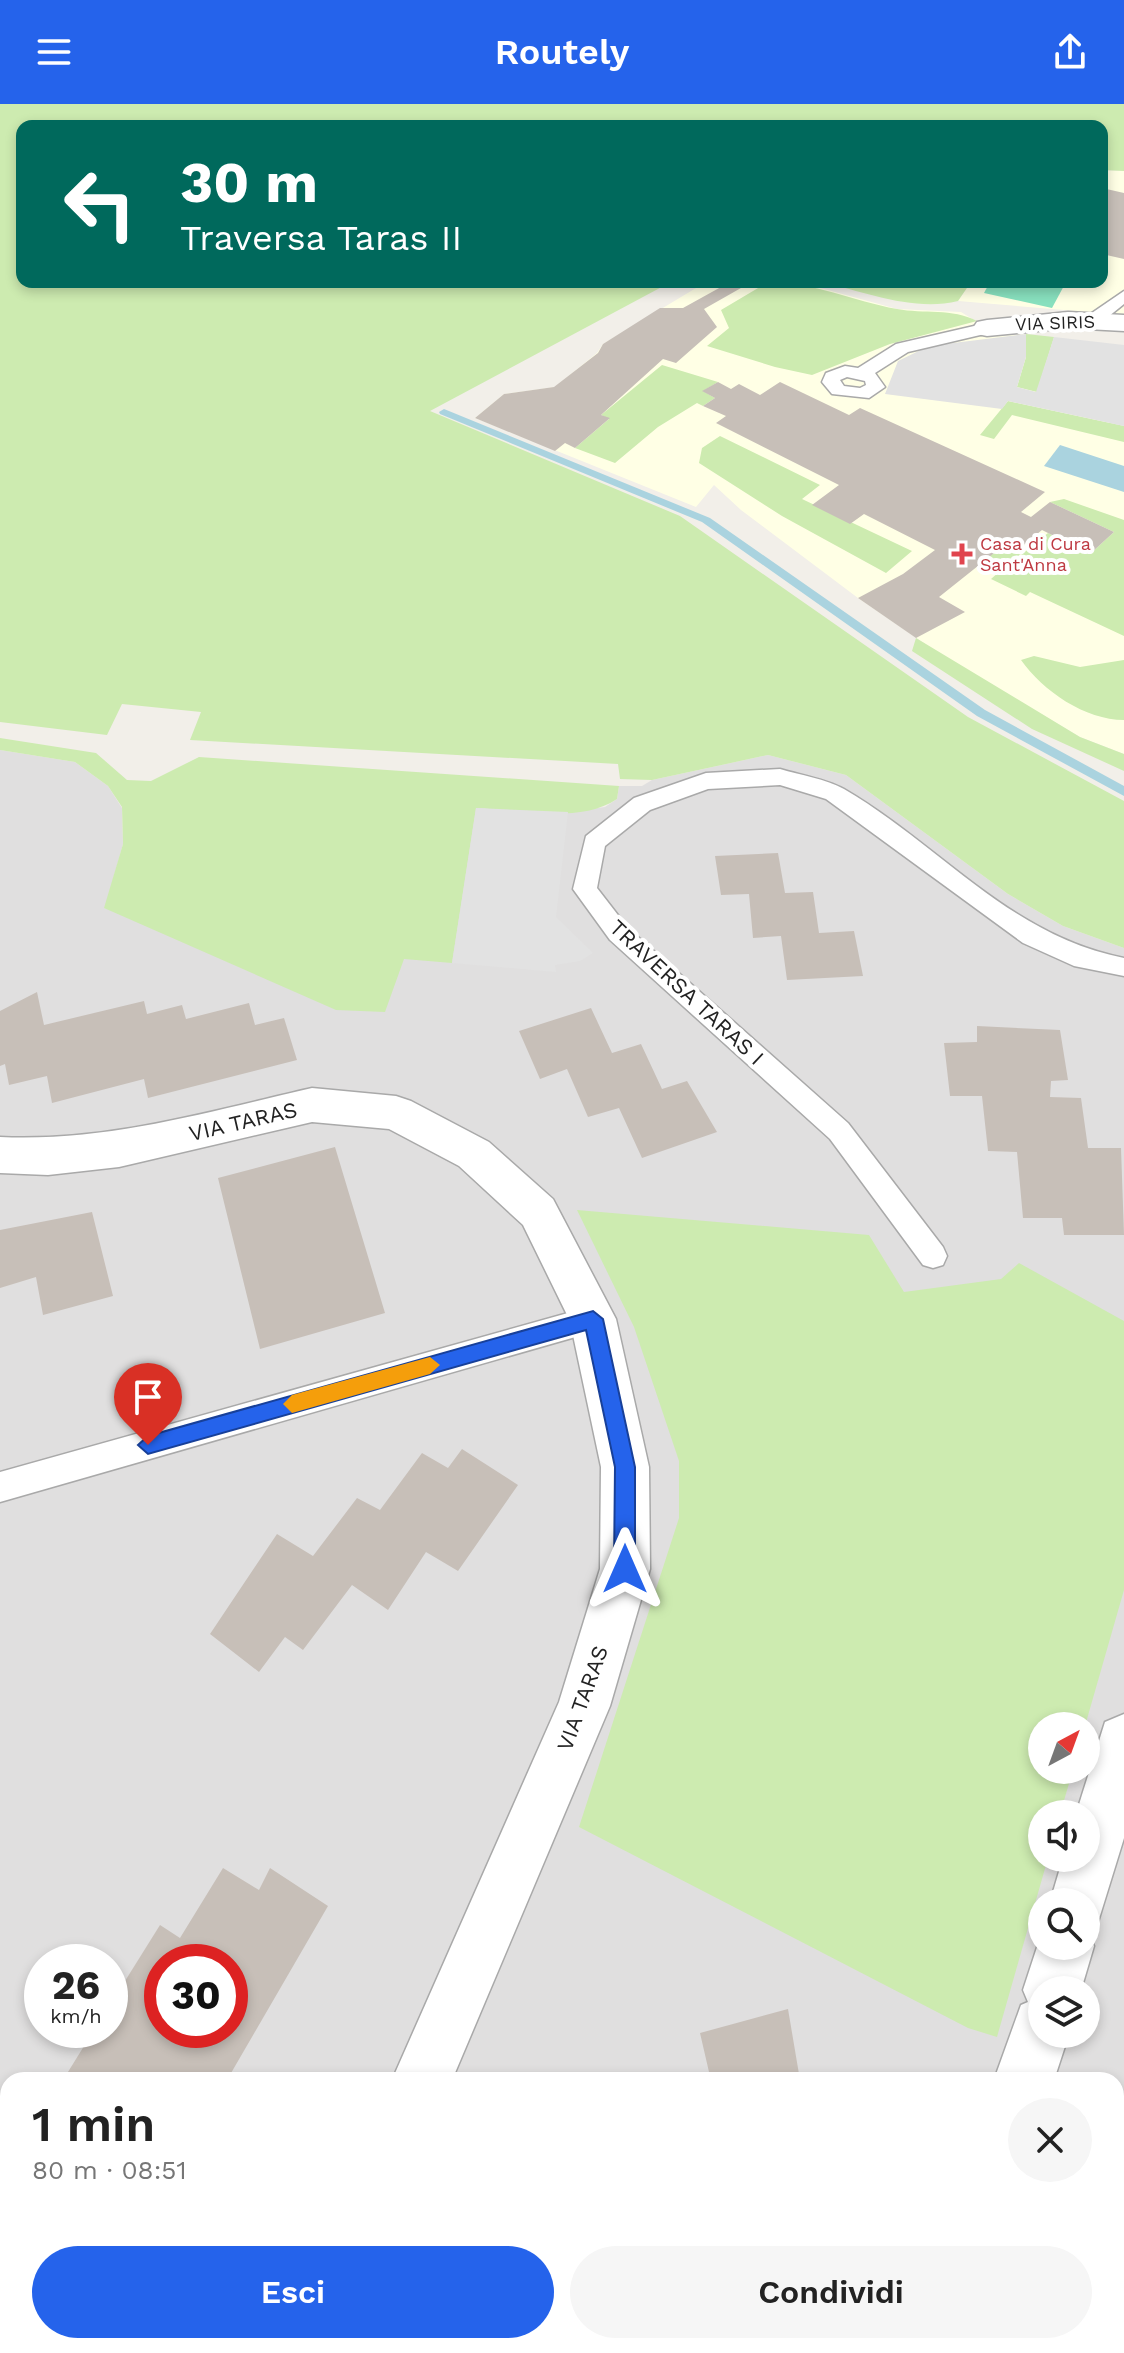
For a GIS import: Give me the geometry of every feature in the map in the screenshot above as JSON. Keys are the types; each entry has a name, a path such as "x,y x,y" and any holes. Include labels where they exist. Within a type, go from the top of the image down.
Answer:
{"street":[{"name":"VIA SIRIS","path":"987,328 1037,321 1124,323"},
{"name":"VIA TARAS","path":"0,1155 48,1157 119,1150 312,1105 396,1113 474,1154 538,1212 593,1319 625,1467 625,1569 584,1706 425,2072"},
{"path":"1082,1888 1124,1741"},
{"path":"1027,2072 1035,2048"}],"lane":[{"path":"1092,321 1124,296"},
{"path":"864,372 902,348 987,328"},
{"name":"TRAVERSA TARAS I","path":"933,1256 839,1131 619,934 585,889 594,842 642,804 706,781 780,777 834,793 1032,937 1083,959 1124,967"},
{"path":"0,1487 593,1319"}],"shaded area":[{"path":"1108,170 1124,171 1124,315 958,301 967,288 1108,288"},
{"name":"Casa di Cura Sant'Anna","path":"696,288 821,288 897,309 961,312 1000,336 1026,334 1026,357 1124,434 1124,754 1080,737 937,652 858,598 741,510 714,485 696,507 475,418 504,394 555,387 597,353 603,344"},
{"path":"1026,334 1026,357 1017,387 1036,392 1054,337 1124,345 1124,426 1008,401 1002,409 885,394 898,361 929,346"},
{"path":"0,750 75,762 108,786 122,808 123,844 105,908 404,959 476,808 568,812 605,807 617,799 619,786 642,786 652,780 768,755 846,775 1008,894 1063,926 1124,948 1124,2072 0,2072"},
{"path":"476,808 568,812 556,917 593,953 580,961 555,965 556,972 452,963"}],"green space":[{"path":"0,104 1124,104 1124,171 1108,170 1108,120 16,120 16,288 660,288 430,411 680,516 968,717 1124,801 1124,948 1063,926 1008,894 846,775 768,755 652,780 620,779 618,764 190,740 201,712 122,704 107,735 0,722"},
{"path":"758,288 817,288 881,306 948,313 977,321 890,344 812,375 707,346 729,328 721,310"},
{"path":"846,288 967,288 958,301 941,304 890,299"},
{"path":"987,288 1063,288 1052,308 984,293"},
{"path":"1026,334 1054,337 1037,392 1017,387 1026,357"},
{"path":"662,365 718,382 703,391 715,398 703,406 697,403 658,427 615,463 575,448 609,419 601,415"},
{"path":"1008,401 1124,426 1124,442 1012,415 994,439 980,435"},
{"path":"720,436 820,485 802,499 912,551 886,573 782,516 699,463 702,448"},
{"path":"1064,499 1124,520 1124,636 1030,592 1026,596 991,579 999,572 992,568 998,561 989,557 1002,546 1021,555 1048,533 1090,554 1114,532 1050,502"},
{"path":"916,638 1080,737 1124,754 1124,771 1032,729 912,651"},
{"path":"1034,656 1080,667 1124,660 1124,720 1095,715 1053,693 1021,660"},
{"path":"0,738 96,753 127,780 151,781 199,757 619,786 617,799 585,811 549,814 476,808 452,963 404,959 385,1012 336,1010 104,908 123,844 122,807 108,786 75,762 0,750"},
{"path":"577,1210 869,1235 904,1292 1001,1279 1019,1263 1124,1321 1124,1590 1089,1712 1028,1712 1028,1784 1069,1784 1064,1800 1028,1800 1028,1872 1044,1872 1039,1888 1028,1888 1028,1928 997,2037 968,2028 579,1827 679,1518 679,1461 634,1327"}],"water":[{"path":"1060,445 1124,466 1124,492 1044,466"}],"building":[{"path":"1108,189 1124,193 1124,259 1108,255"},
{"path":"719,288 741,288 704,309 717,327 676,363 663,359 601,415 610,418 575,448 565,443 555,451 475,418 504,394 554,387 598,353 603,344 660,308 683,308"},
{"path":"718,382 731,389 739,384 760,395 780,382 849,415 860,408 1045,492 1021,512 1031,517 1050,502 1114,532 1090,554 1042,530 1020,548 1008,542 939,597 965,612 916,638 858,598 903,574 935,550 864,514 850,524 812,505 839,485 716,423 726,416 703,406 715,398 702,391"},
{"path":"778,853 785,893 813,892 819,933 854,931 863,976 787,980 781,936 753,938 749,894 721,895 715,856"},
{"path":"37,992 44,1025 144,1001 147,1014 182,1005 186,1019 249,1003 255,1025 284,1018 297,1060 148,1098 144,1079 52,1103 47,1076 9,1085 5,1064 0,1066 0,1011"},
{"path":"591,1008 612,1053 641,1044 662,1089 687,1081 717,1132 642,1158 619,1108 588,1117 567,1069 540,1079 519,1031"},
{"path":"977,1026 1060,1030 1068,1080 1051,1081 1050,1097 1081,1098 1088,1148 1121,1148 1124,1235 1064,1235 1062,1218 1023,1218 1017,1152 988,1151 982,1096 950,1096 944,1043 977,1042"},
{"path":"335,1147 385,1313 260,1349 218,1178"},
{"path":"92,1212 113,1296 43,1315 36,1277 0,1288 0,1230"},
{"path":"462,1449 518,1485 458,1571 426,1552 388,1610 352,1585 303,1650 285,1637 259,1672 210,1634 277,1534 313,1556 357,1498 380,1510 422,1453 448,1468"},
{"path":"223,1868 259,1890 270,1868 328,1906 248,2044 248,1944 148,1944 160,1925 180,1938"},
{"path":"144,1951 144,2048 246,2048 232,2072 68,2072 83,2048 128,2048 128,1976"},
{"path":"788,2009 799,2072 709,2072 700,2033"}],"waterway":[{"path":"444,412 706,520 981,713 1124,792"}],"slow traffic":[{"path":"292,1404 430,1365"}],"place":[{"name":"Casa di Cura Sant'Anna","path":"962,554"}],"route":[{"path":"148,1445 593,1319 625,1467 625,1569"}]}
